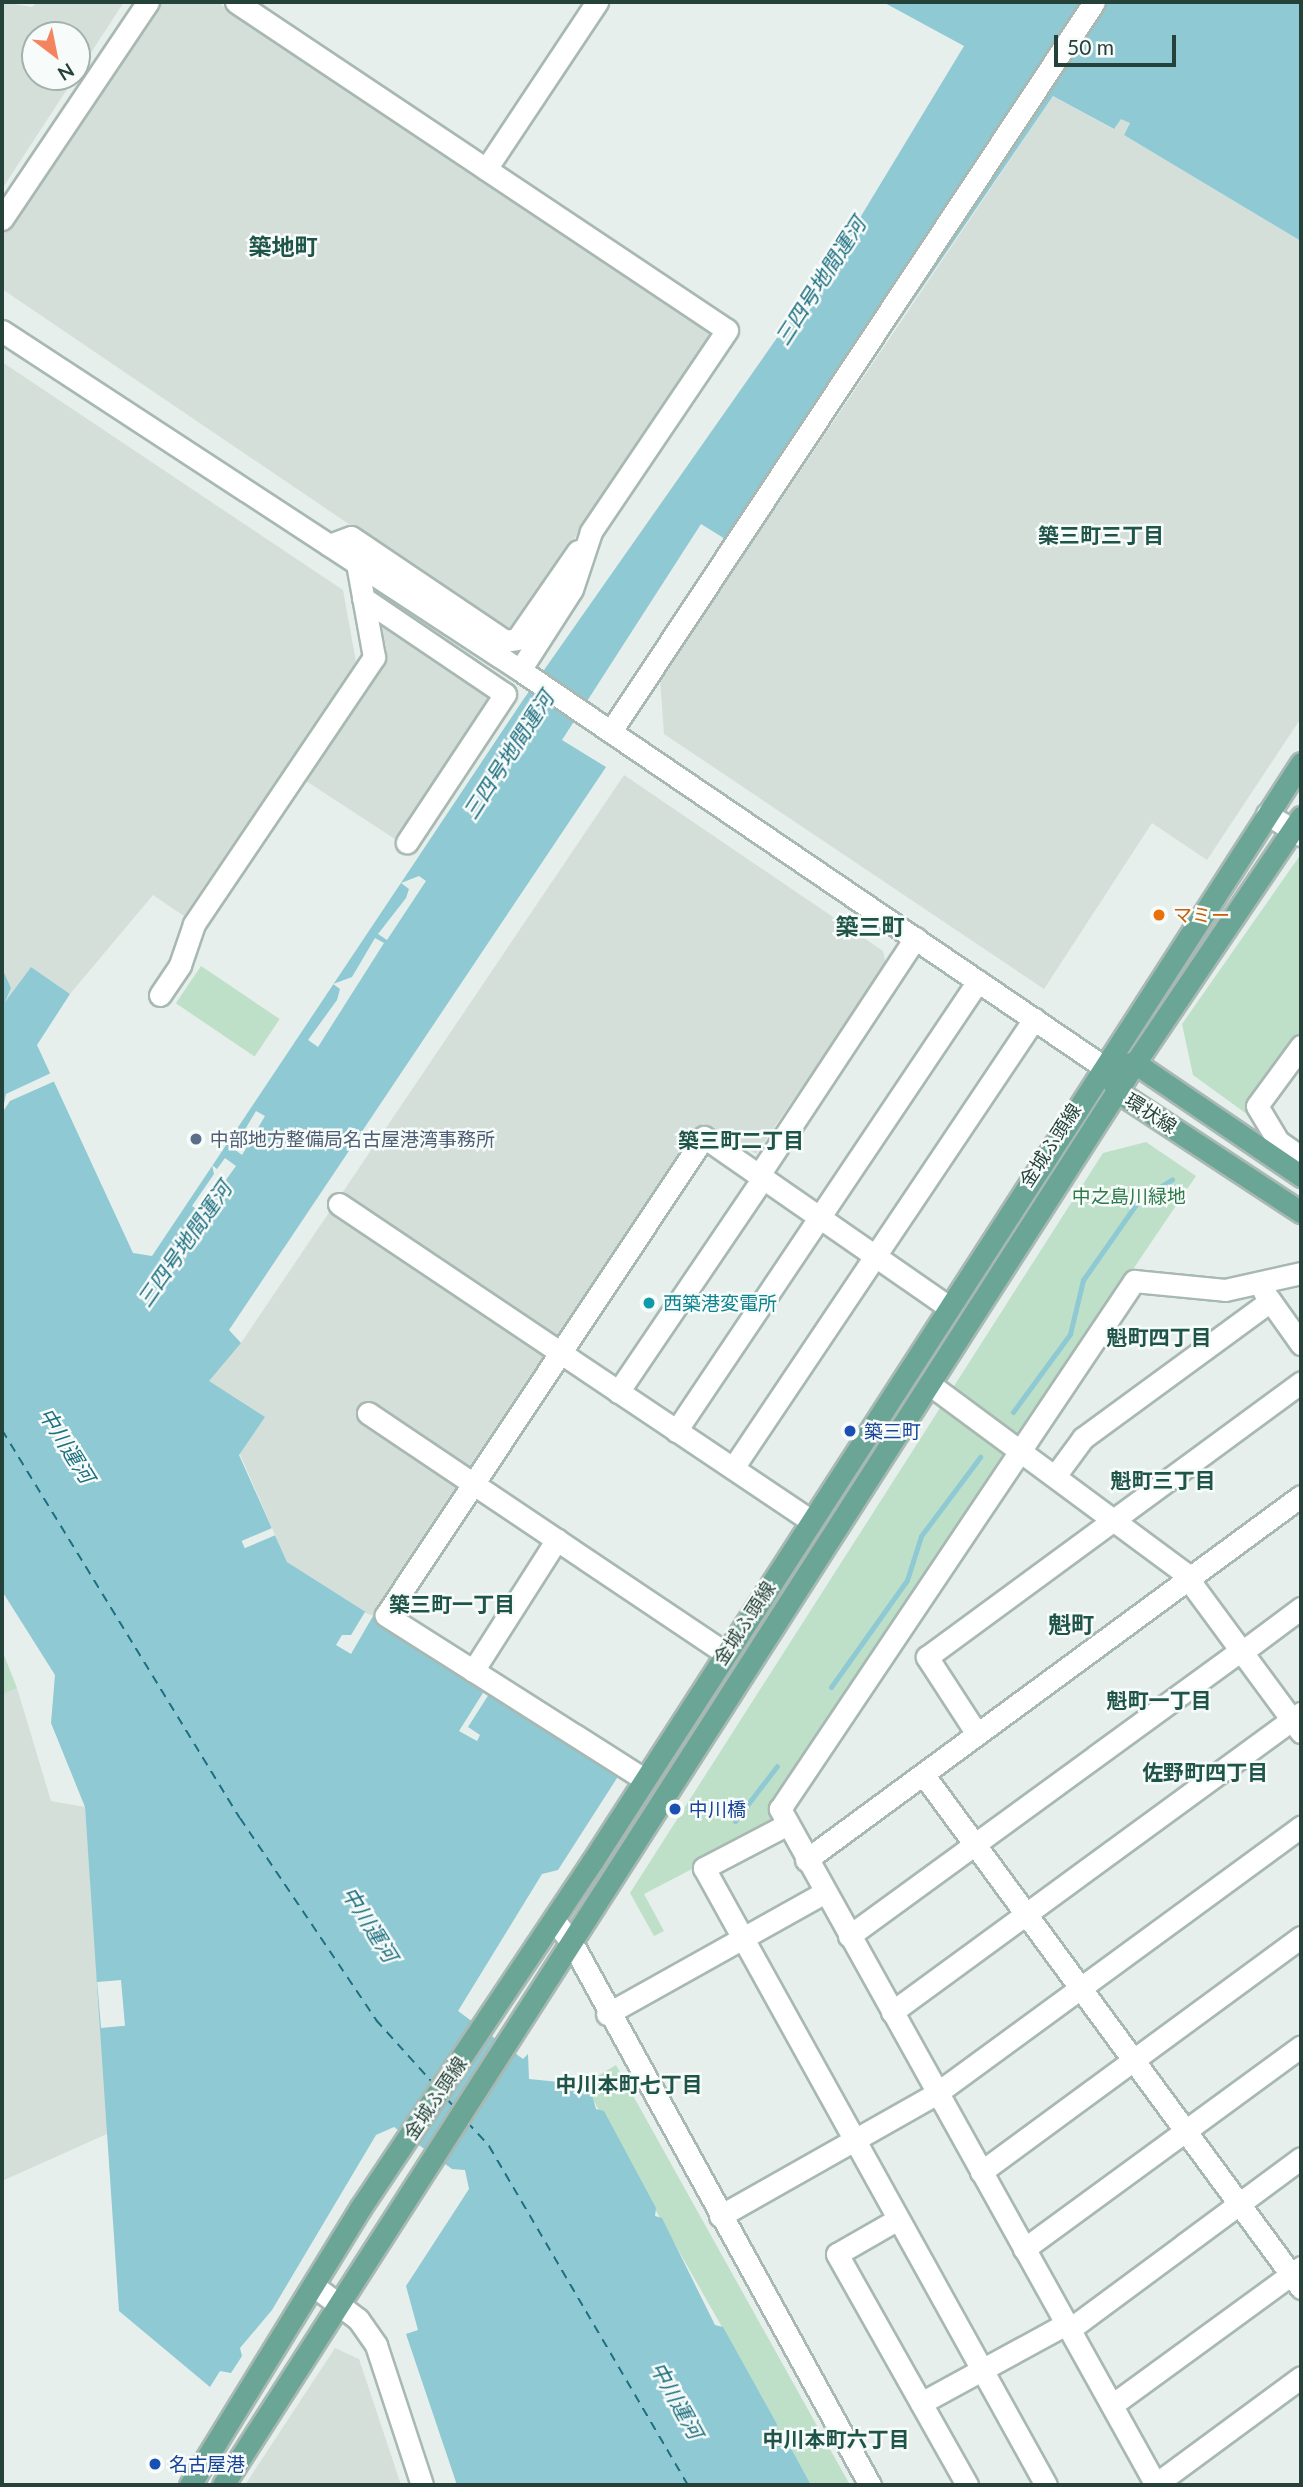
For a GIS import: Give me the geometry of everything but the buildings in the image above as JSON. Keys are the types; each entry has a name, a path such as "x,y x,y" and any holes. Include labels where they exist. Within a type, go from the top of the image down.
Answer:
{"main road":[{"name":"金城ふ頭線","path":"190,2485 361,2207 554,1920 1101,1065 1301,763"},
{"name":"金城ふ頭線","path":"223,2485 385,2228 932,1386 1135,1063 1299,827"},
{"name":"環状線","path":"1301,1177 1135,1063 1101,1065 1118,1092 1301,1212"}],"street":[{"path":"2,219 148,2"},
{"path":"236,2 727,330 517,639 506,641 351,537 329,545"},
{"path":"486,169 597,2"},
{"path":"611,731 1094,2"},
{"path":"2,331 520,670 1101,1065"},
{"path":"520,670 572,589 592,532"},
{"path":"160,995 180,965 194,924 374,657 357,564"},
{"path":"363,598 505,694 407,842"},
{"path":"1267,814 1299,827"},
{"path":"618,1392 915,938"},
{"path":"677,1431 817,1217 978,981"},
{"path":"733,1468 1034,1019"},
{"path":"1301,1046 1257,1106 1278,1141 1301,1157"},
{"path":"644,1779 386,1615 704,1137 947,1306"},
{"path":"339,1205 810,1520"},
{"path":"1055,1476 1083,1438 1265,1294 1301,1273"},
{"path":"1265,1294 1188,1289 1135,1281 780,1809 1156,2485 1301,2377"},
{"path":"1265,1294 1301,1344"},
{"path":"927,1657 1301,1382"},
{"path":"892,2012 1298,1721 1189,1579 932,1386"},
{"path":"368,1413 725,1653"},
{"path":"806,1860 1301,1496"},
{"path":"474,1671 557,1539"},
{"path":"849,1936 1301,1608"},
{"path":"895,1638 927,1657 978,1734"},
{"path":"923,1774 1239,2204 1298,2277 1112,2405"},
{"path":"788,1824 704,1868 1046,2485"},
{"path":"720,2216 937,2094 1301,1827"},
{"path":"607,2014 825,1892"},
{"path":"554,1920 572,1943 607,2014 870,2485"},
{"path":"981,2172 1301,1937"},
{"path":"1024,2249 1301,2046"},
{"path":"921,2403 1068,2327 1301,2158"},
{"path":"898,2219 837,2254 967,2485"},
{"path":"314,2286 337,2303 376,2345 422,2485"}],"shaded area":[{"path":"2,2 32,7 37,2 124,2 91,53 91,21 21,21 21,91 66,91 2,189"},
{"path":"155,2 217,2 711,333 511,634 2,289 2,234"},
{"path":"1053,96 1113,129 1121,118 1130,123 1124,135 1301,241 1301,718 1207,860 1152,823 1044,989 664,734 660,679"},
{"path":"2,362 343,590 356,662 184,916 153,895 70,994 31,967 5,1002 11,988 2,968"},
{"path":"381,623 497,695 398,841 303,779 387,652"},
{"path":"624,775 883,951 886,964 756,1154 703,1123 372,1616 287,1562 208,1381 241,1343"},
{"path":"17,1688 51,1801 85,1807 109,2133 2,2181 2,1695"},
{"path":"335,2348 359,2359 401,2485 245,2485"}],"green space":[{"path":"1301,854 1301,1034 1251,1103 1255,1120 1193,1075 1182,1024"},
{"path":"201,966 280,1019 255,1056 176,1003"},
{"name":"中之島川緑地","path":"1146,1142 1196,1176 770,1807 779,1824 644,1894 664,1931 654,1936 630,1893 1103,1153"},
{"path":"2,1650 17,1688 2,1695"},
{"path":"616,2065 850,2485 811,2485 787,2442 779,2441 777,2424 584,2084"}],"water":[{"path":"883,2 1301,2 1301,241 1124,135 1130,123 1121,119 1114,129 1053,96 743,550 701,524 562,740 606,767 229,1330 241,1343 209,1381 265,1417 239,1455 287,1562 615,1770 617,1778 558,1870 542,1874 458,2011 523,2059 528,2054 529,2079 589,2085 596,2109 604,2111 656,2208 655,2216 662,2218 715,2325 723,2327 777,2424 779,2441 787,2441 811,2485 457,2485 406,2334 418,2330 406,2286 469,2189 465,2170 452,2169 394,2127 376,2135 272,2310 240,2348 242,2356 231,2373 220,2371 210,2387 119,2311 85,1807 51,1723 55,1675 2,1591 2,968 11,988 5,1002 31,967 70,994 37,1045 133,1253 152,1256 523,700 852,231 964,46"}],"pier":[{"path":"419,876 426,881 387,940 378,934 406,898 409,889 401,883"},
{"path":"375,938 384,943 318,1047 308,1040 337,1000 340,989 333,984 352,977"},
{"path":"51,1073 55,1081 10,1101 2,1113 6,1094"},
{"path":"256,1111 265,1116 242,1155 227,1144 237,1143"},
{"path":"225,1158 236,1166 202,1213 192,1206 214,1174 212,1165 217,1169"},
{"path":"272,1528 275,1535 245,1548 242,1541"},
{"path":"365,1612 373,1616 351,1654 336,1645 342,1635 351,1635"},
{"path":"486,1688 491,1691 468,1727 480,1735 477,1741 459,1731"},
{"path":"121,1980 125,2026 101,2028 97,1982"}],"waterway":[{"path":"1013,1412 1070,1334 1083,1280 1139,1200 1172,1179"},
{"path":"831,1687 907,1580 921,1536 980,1457"},
{"path":"735,1821 777,1766"}],"ferry route":[{"path":"2,1430 240,1818 376,2020 433,2083"},
{"path":"446,2098 454,2107"},
{"path":"467,2122 489,2146 688,2485"}],"place":[{"name":"マミー","path":"1159,915"},
{"name":"中部地方整備局名古屋港湾事務所","path":"196,1139"},
{"name":"西築港変電所","path":"649,1303"},
{"name":"築三町","path":"850,1431"},
{"name":"中川橋","path":"675,1809"},
{"name":"名古屋港","path":"155,2464"}],"district":[{"name":"築地町","path":"283,246"},
{"name":"築三町三丁目","path":"1101,535"},
{"name":"築三町","path":"870,926"},
{"name":"築三町二丁目","path":"741,1140"},
{"name":"魁町四丁目","path":"1159,1337"},
{"name":"魁町三丁目","path":"1163,1480"},
{"name":"築三町一丁目","path":"452,1604"},
{"name":"魁町","path":"1071,1624"},
{"name":"魁町一丁目","path":"1159,1700"},
{"name":"佐野町四丁目","path":"1205,1772"},
{"name":"中川本町七丁目","path":"629,2084"},
{"name":"中川本町六丁目","path":"836,2439"}],"water label":[{"name":"三四号地間運河","path":"820,281"},
{"name":"三四号地間運河","path":"508,755"},
{"name":"三四号地間運河","path":"184,1244"},
{"name":"中川運河","path":"67,1445"},
{"name":"中川運河","path":"370,1924"},
{"name":"中川運河","path":"677,2400"}]}
